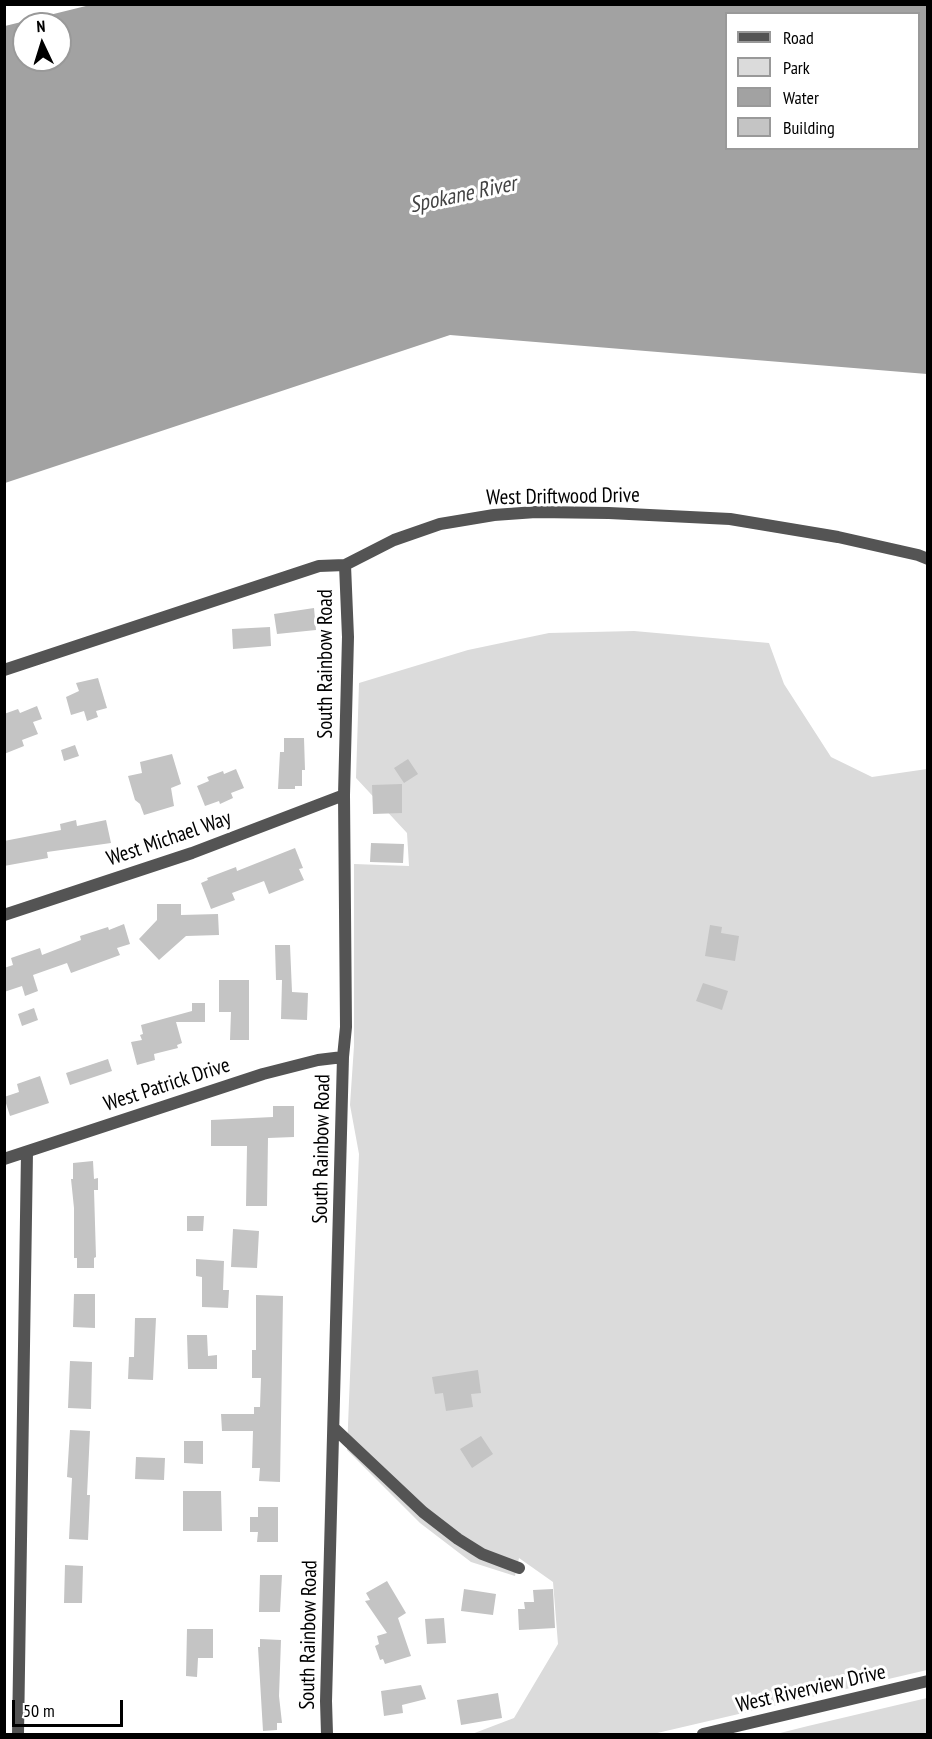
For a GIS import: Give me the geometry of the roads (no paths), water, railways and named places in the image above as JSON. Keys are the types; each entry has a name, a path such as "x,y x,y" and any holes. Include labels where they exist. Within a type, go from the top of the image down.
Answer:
{"street":[{"name":"West Driftwood Drive","path":"4,670 319,566 345,565 394,540 440,524 494,515 536,512 609,513 730,519 838,537 927,559"},
{"name":"South Rainbow Road","path":"327,1734 343,1057 346,1027 344,795 348,637 345,565"},
{"name":"West Michael Way","path":"4,915 192,853 344,795"},
{"name":"West Patrick Drive","path":"4,1159 263,1074 318,1059 343,1057"},
{"path":"18,1734 27,1152"},
{"path":"335,1429 423,1512 458,1539 482,1554 519,1568"},
{"name":"West Riverview Drive","path":"703,1734 927,1681"}],"water":[{"name":"Spokane River","path":"94,4 927,5 927,374 450,335 5,483 5,26 12,24 12,72 72,72 72,12 62,12"}]}
